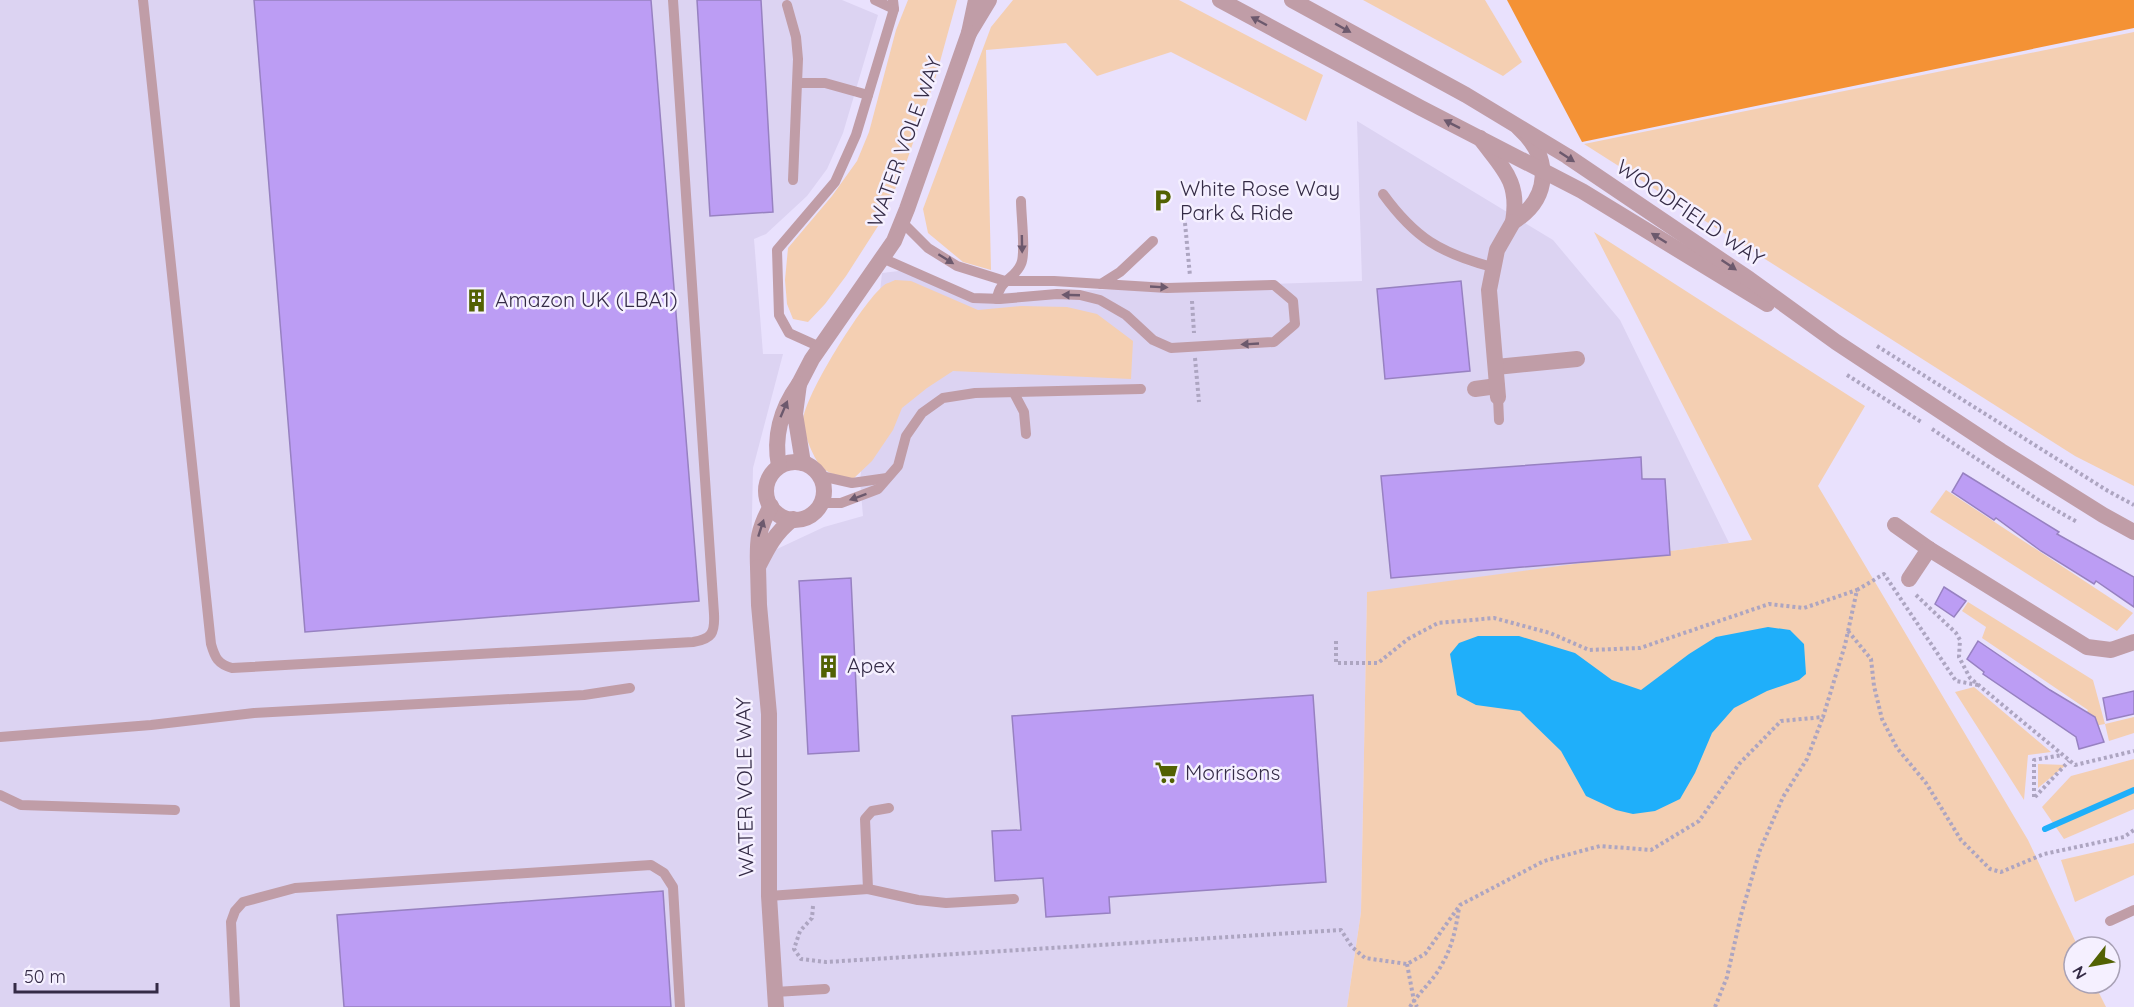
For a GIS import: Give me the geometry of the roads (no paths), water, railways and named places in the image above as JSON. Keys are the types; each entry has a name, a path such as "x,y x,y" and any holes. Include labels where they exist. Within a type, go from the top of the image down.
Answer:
{"street":[{"name":"WATER VOLE WAY","path":"779,466 776,454 777,437 787,401 820,347 894,241 969,33 976,0"},
{"name":"WATER VOLE WAY","path":"969,33 989,0"},
{"name":"WOODFIELD WAY","path":"1220,0 1582,191 1743,290 1836,342"},
{"name":"WOODFIELD WAY","path":"1292,0 1466,95 1567,156 1749,279 1836,342 2001,451 2134,532"},
{"name":"WOODFIELD WAY","path":"1498,392 1489,290 1492,267 1502,239 1513,222 1537,201 1542,185 1542,170 1532,144 1516,126"},
{"name":"WOODFIELD WAY","path":"1479,138 1515,191 1513,222"},
{"path":"1496,367 1577,359"},
{"name":"WATER VOLE WAY","path":"799,384 795,414 803,463"},
{"path":"1475,389 1498,392"},
{"path":"794,462 803,463 821,476 824,494 821,503 809,516 793,519 784,517 771,506 767,488 773,473 779,466 794,462"},
{"name":"WATER VOLE WAY","path":"771,506 758,534 758,567 759,605 769,714 769,896 775,1000"},
{"name":"WATER VOLE WAY","path":"758,567 770,542 793,519"},
{"path":"1895,525 1929,549 2087,647 2110,650 2134,642"},
{"path":"1909,579 1929,549"}],"lane":[{"path":"143,0 211,644 215,658 222,665 232,668 693,642 703,641 711,635 715,628 673,0"},
{"path":"820,347 789,333 779,315 777,250 835,182 856,135 894,4 875,0"},
{"path":"787,5 796,37 798,83 793,180"},
{"path":"798,83 825,83 868,95"},
{"path":"1383,194 1400,217 1418,235 1441,249 1492,267"},
{"path":"997,298 999,287 1020,267 1022,261 1021,201"},
{"path":"882,258 973,298 1057,294 1080,295 1100,300 1126,315 1153,340 1171,348 1275,342 1295,324 1293,301 1274,285 1191,287 1005,281 957,266 928,248 902,222"},
{"path":"1100,284 1120,272 1153,241"},
{"path":"821,503 841,503 878,489 885,484 887,478 898,466 906,436 922,413 943,398 975,393 1141,389"},
{"path":"1498,392 1499,420"},
{"path":"1014,393 1024,412 1026,434"},
{"path":"821,476 852,483 887,478"},
{"path":"0,736 151,725 255,713 584,695 630,688"},
{"path":"0,795 21,805 175,810"},
{"path":"868,889 865,819 872,811 889,808"},
{"path":"235,1007 231,922 235,911 243,902 295,888 651,865 664,873 673,887 680,1007"},
{"path":"769,896 868,889 918,900 946,903 1014,899"},
{"path":"2110,921 2134,910"},
{"path":"775,1000 825,989"}],"water":[{"path":"1768,627 1790,630 1804,644 1806,674 1799,680 1767,691 1734,708 1712,733 1695,773 1680,799 1655,811 1633,814 1616,810 1586,796 1561,751 1520,711 1476,705 1457,695 1450,654 1459,643 1478,636 1519,636 1575,653 1612,680 1641,690 1716,637"}],"waterway":[{"path":"2045,829 2134,790"}],"place":[{"name":"White Rose Way Park & Ride","path":"1162,201"},
{"name":"Amazon UK (LBA1)","path":"477,300"},
{"name":"Apex","path":"829,666"},
{"name":"Morrisons","path":"1167,773"}]}
